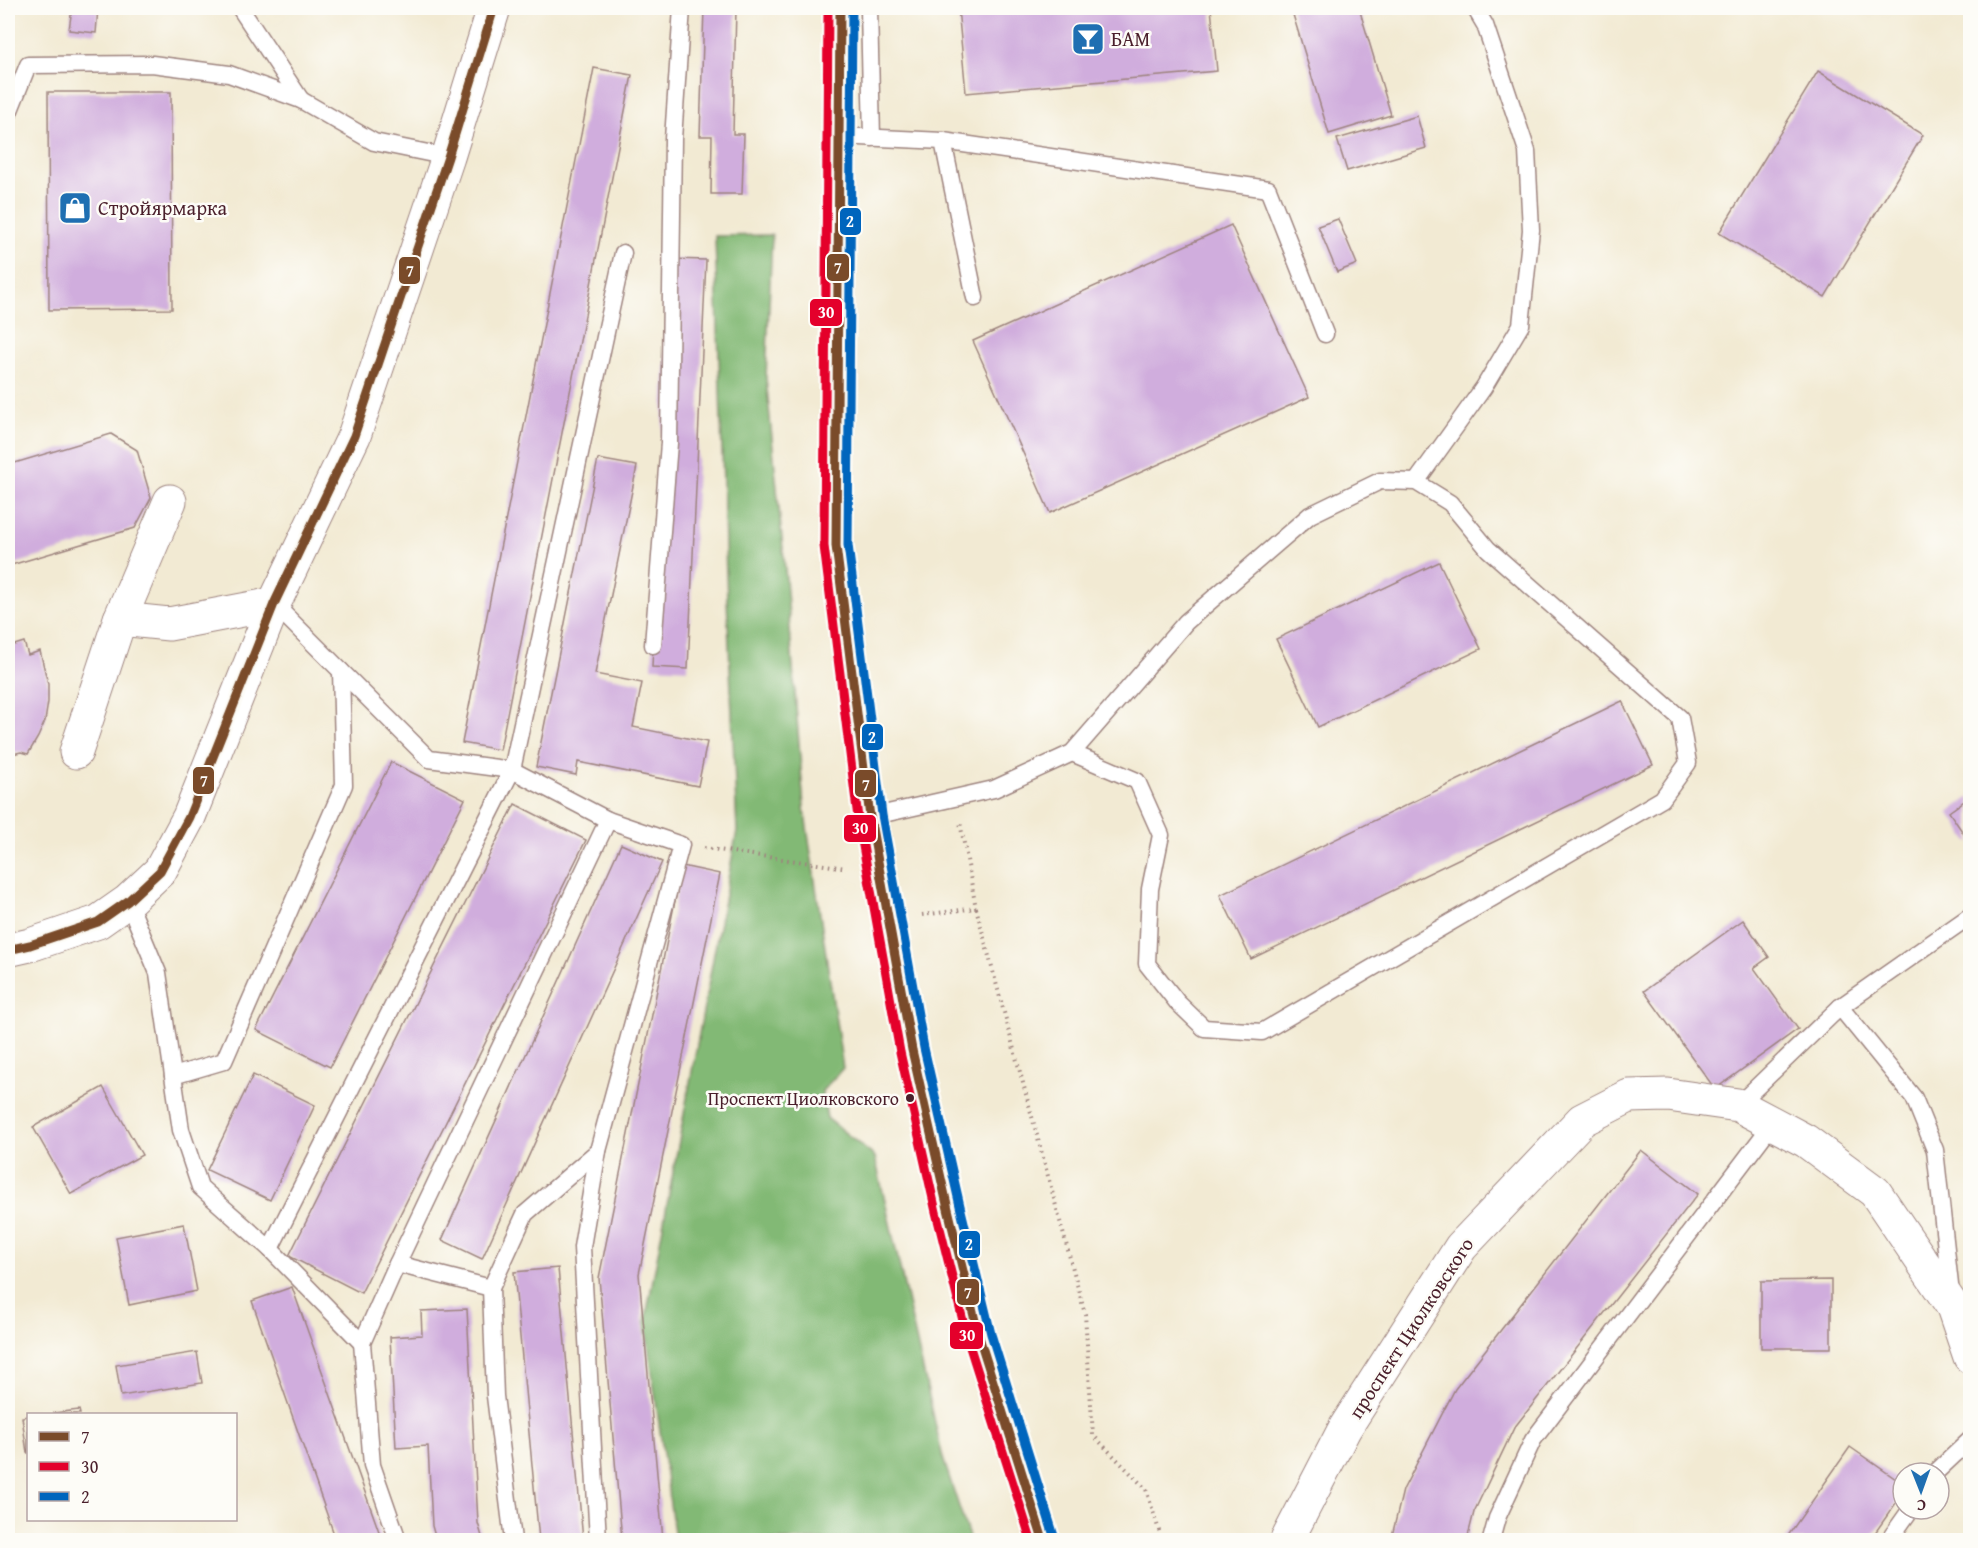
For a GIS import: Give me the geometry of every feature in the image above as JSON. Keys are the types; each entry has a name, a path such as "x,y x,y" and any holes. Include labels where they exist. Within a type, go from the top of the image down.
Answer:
{"main road":[{"path":"840,8 836,546 870,818 912,1050 979,1336 1043,1540"}],"street":[{"path":"8,950 98,922 128,901 160,871 189,817 274,604 354,436 448,157 494,8"},
{"path":"76,752 120,619 170,501"},
{"path":"120,619 169,624 274,604"},
{"name":"проспект Циолковского","path":"1287,1540 1345,1428 1461,1247 1582,1120 1629,1096 1668,1095 1738,1106 1806,1141 1875,1192 1953,1307 1971,1357"}],"lane":[{"path":"240,8 301,100"},
{"path":"653,645 669,443 674,139 682,8"},
{"path":"869,8 872,138"},
{"path":"1416,482 1484,387 1521,326 1531,230 1527,151 1485,25 1475,8"},
{"path":"8,115 28,65 152,64 229,74 301,100 374,142 448,157"},
{"path":"839,136 943,141 1268,189 1326,333"},
{"path":"943,141 975,298"},
{"path":"270,1249 512,770 623,253"},
{"path":"870,818 993,789 1072,753 1186,622 1310,515 1380,481 1416,482 1450,503 1488,549 1680,718 1688,764 1662,799 1262,1032 1204,1028 1177,1002 1147,964 1150,889 1161,835 1137,781 1072,753"},
{"path":"274,604 429,759 512,770 608,820 681,845 598,1151 582,1247 598,1540"},
{"path":"173,1076 224,1061 344,785 341,670"},
{"path":"398,1540 372,1465 362,1343 397,1264 608,820"},
{"path":"128,901 158,973 181,1130 200,1187 270,1249 362,1343"},
{"path":"1738,1106 1840,1007 1971,916"},
{"path":"1840,1007 1914,1098 1935,1150 1953,1307"},
{"path":"1491,1540 1497,1518 1533,1440 1773,1123"},
{"path":"513,1540 495,1396 491,1288 525,1214 598,1151"},
{"path":"397,1264 491,1288"},
{"path":"1948,1461 1971,1440"},
{"path":"1889,1540 1902,1521"}],"path":[{"path":"681,845 879,873"},
{"path":"976,908 1085,1314 1093,1435 1146,1489 1162,1540"}],"green space":[{"path":"772,235 766,378 786,579 804,807 843,1068 822,1091 827,1118 875,1157 943,1458 970,1540 675,1540 645,1322 737,831 715,236"}],"building":[{"path":"72,8 98,8 96,33 69,30"},
{"path":"704,8 736,8 733,134 744,134 742,194 711,194 712,136 700,136"},
{"name":"БАМ","path":"958,8 1211,8 1217,71 966,93"},
{"path":"1291,8 1359,8 1391,115 1329,134"},
{"path":"594,68 632,75 500,750 462,743"},
{"path":"1818,71 1923,135 1825,297 1719,233"},
{"path":"48,92 171,92 172,309 49,310"},
{"path":"1417,116 1426,148 1347,171 1337,139"},
{"path":"1338,219 1357,264 1337,272 1318,226"},
{"path":"1231,225 1309,397 1050,513 973,341"},
{"path":"670,259 706,260 688,669 652,667"},
{"path":"111,434 137,450 151,498 135,528 8,566 8,465"},
{"path":"598,459 637,466 595,674 642,683 633,727 707,742 698,786 578,762 576,775 536,767"},
{"path":"1439,562 1481,649 1318,727 1276,639"},
{"path":"24,642 28,655 40,651 48,684 48,702 45,721 28,754 21,752 8,755 8,647"},
{"path":"1622,701 1653,765 1251,959 1220,895"},
{"path":"391,762 465,799 330,1067 256,1030"},
{"path":"1970,797 1970,843 1949,812"},
{"path":"515,804 586,840 361,1293 289,1256"},
{"path":"621,844 662,862 482,1259 442,1240"},
{"path":"682,866 720,874 639,1274 663,1540 622,1540 599,1278"},
{"path":"1743,920 1769,957 1754,968 1798,1029 1715,1089 1644,991"},
{"path":"253,1075 315,1105 270,1200 207,1170"},
{"path":"103,1087 142,1155 71,1194 33,1127"},
{"path":"1641,1150 1698,1194 1514,1428 1474,1512 1467,1540 1391,1540 1403,1490 1455,1389"},
{"path":"184,1224 197,1291 129,1305 116,1237"},
{"path":"558,1268 583,1540 539,1540 514,1272"},
{"path":"1831,1280 1831,1348 1761,1348 1761,1281"},
{"path":"292,1287 382,1540 336,1540 252,1301"},
{"path":"467,1309 478,1523 483,1540 436,1540 432,1526 428,1446 396,1448 390,1337 422,1335 421,1311"},
{"path":"197,1352 202,1383 121,1396 116,1365"},
{"path":"79,1410 80,1413 54,1413"},
{"path":"27,1416 27,1453 22,1417"},
{"path":"1850,1447 1891,1476 1891,1510 1870,1540 1785,1540"}],"transit line":[{"name":"7","path":"8,950 98,922 128,901 160,871 189,817 274,604 354,436 448,157 494,8"},
{"name":"30","path":"828,8 824,546 858,818 900,1052 936,1212 968,1341 1031,1540"},
{"name":"7","path":"840,8 836,546 870,817 912,1050 948,1209 979,1337 1043,1540"},
{"name":"2","path":"852,8 848,545 882,815 924,1048 960,1206 991,1334 1054,1536"}],"place":[{"name":"БАМ","path":"1088,39"},
{"name":"Стройярмарка","path":"75,208"},
{"name":"Проспект Циолковского","path":"910,1098"}]}
